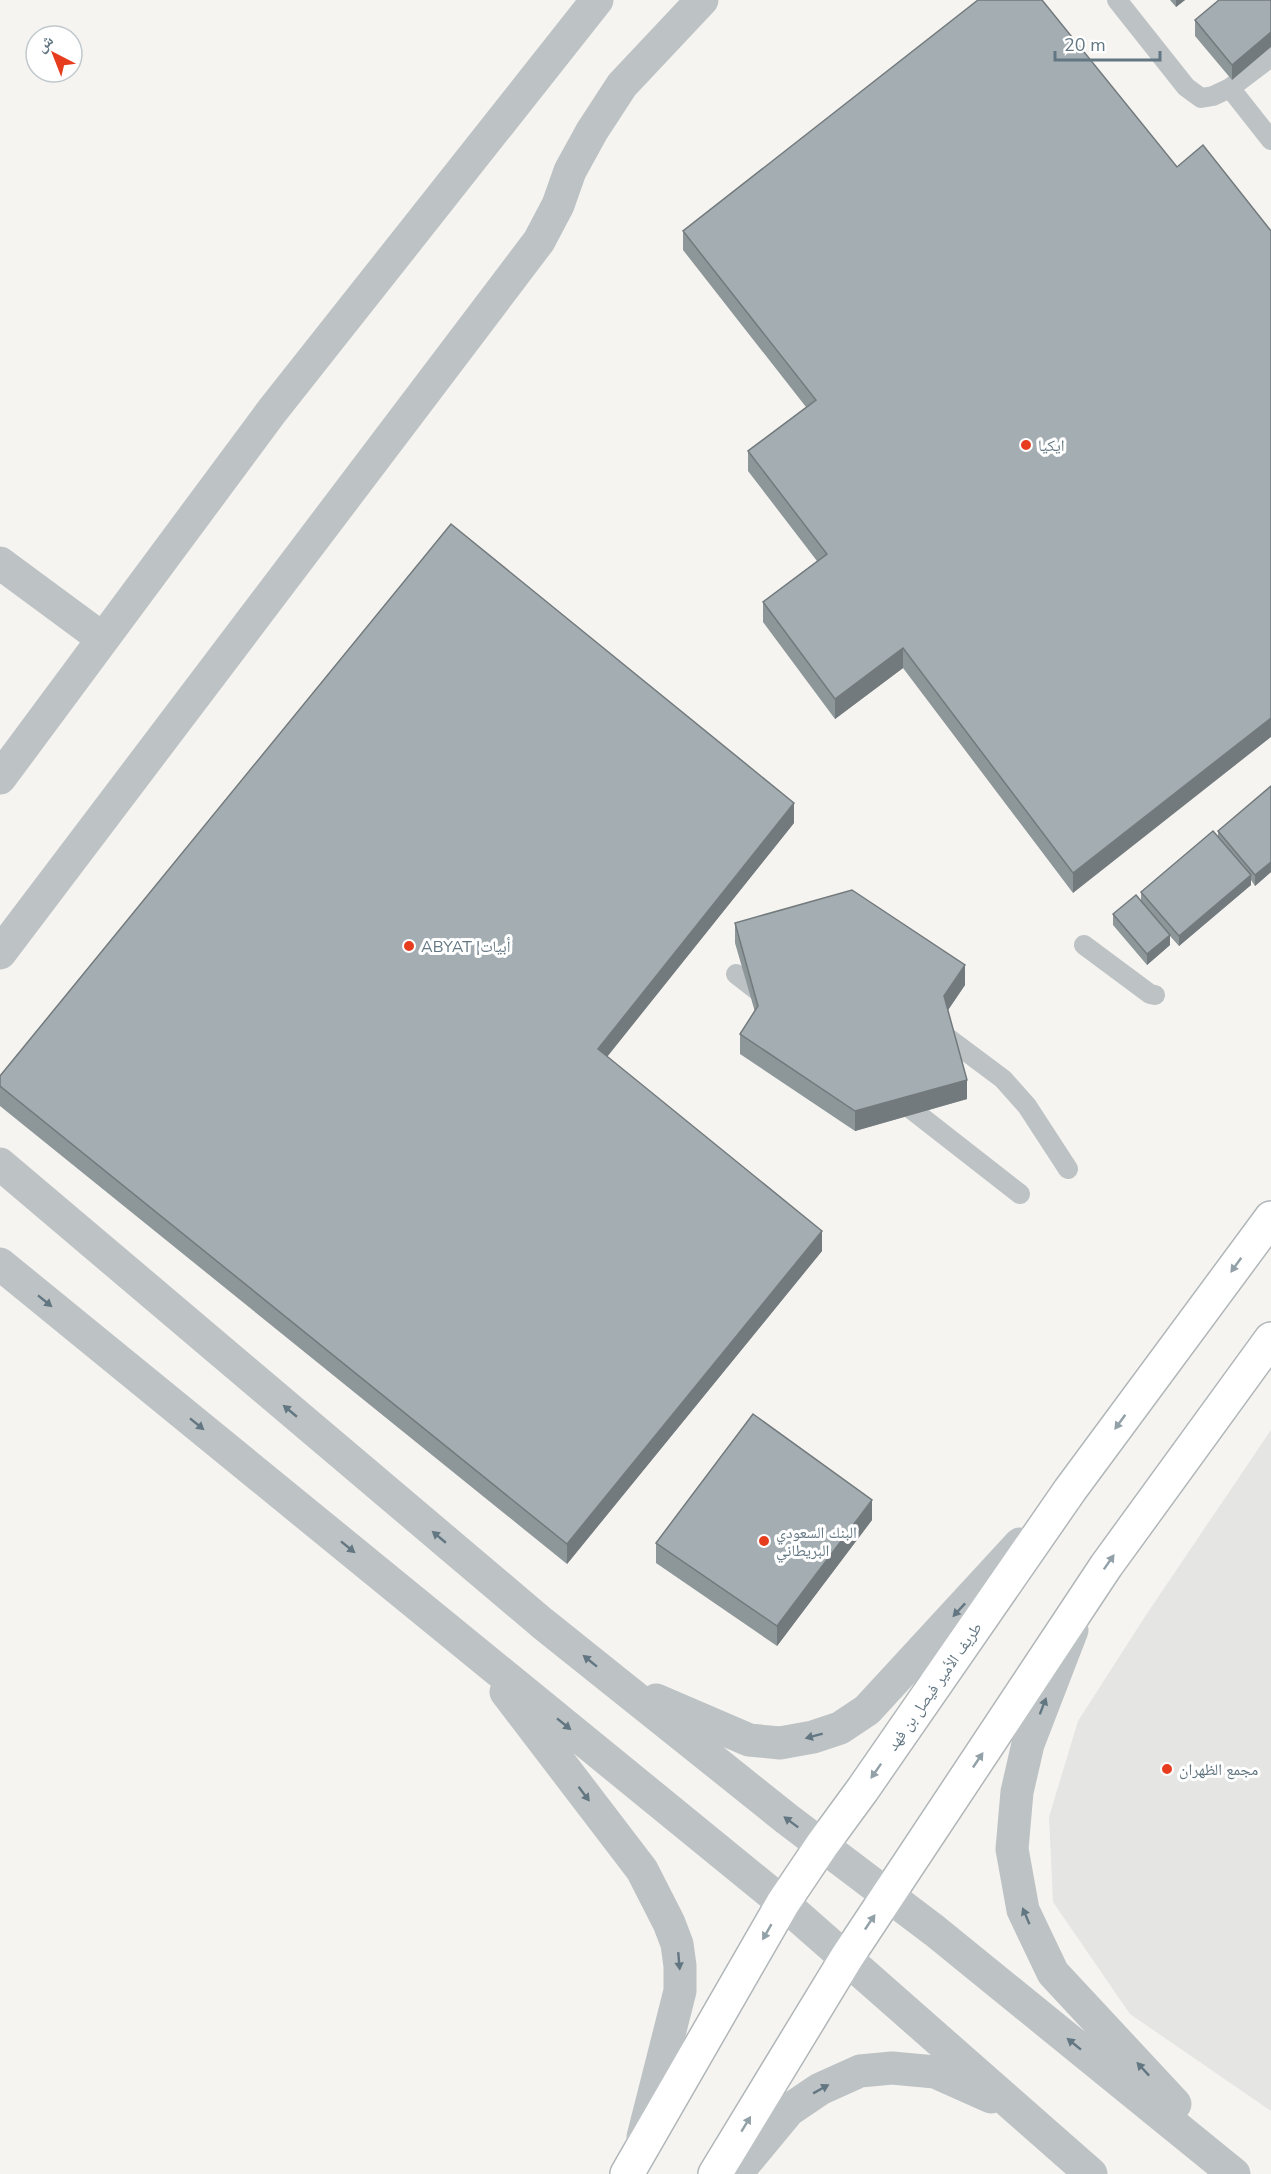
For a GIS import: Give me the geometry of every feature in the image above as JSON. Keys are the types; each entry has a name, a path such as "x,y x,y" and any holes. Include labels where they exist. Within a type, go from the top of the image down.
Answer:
{"main road":[{"name":"طريف الأمير فيصل بن فهد","path":"633,2162 783,1903 822,1845 870,1780 1070,1490 1271,1218"},
{"path":"715,2174 847,1957 888,1895 1120,1547 1271,1339"}],"street":[{"path":"0,778 272,411 597,0"},
{"path":"0,953 539,241 558,205 570,171 622,85 702,0"},
{"path":"0,563 103,639"},
{"path":"0,1164 542,1623 822,1845 935,1931 1234,2174"},
{"path":"0,1264 783,1903 1091,2174"},
{"path":"618,1684 749,1740 780,1743 813,1737 840,1728 867,1710 1070,1490"},
{"path":"1082,1604 1028,1744 1017,1792 1012,1849 1023,1910 1053,1973 1240,2174"},
{"path":"472,1648 642,1870 657,1896 677,1944 680,1991 633,2162"},
{"path":"736,2174 789,2110 820,2089 860,2071 892,2068 935,2072 1020,2110"}],"lane":[{"path":"1117,0 1186,87 1201,98 1213,96 1230,88 1271,57"},
{"path":"1230,88 1271,140"},
{"path":"1084,945 1150,994 1155,995"},
{"path":"736,974 783,1010"},
{"path":"918,1016 1003,1079 1027,1106 1068,1169"},
{"path":"878,1084 1020,1194"}],"shaded area":[{"name":"مجمع الظهران","path":"1271,1430 1271,2111 1130,2014 1053,1902 1049,1817 1078,1721 1148,1612"}],"building":[{"name":"ايكيا","path":"978,0 1042,0 1177,167 1203,145 1271,231 1271,718 1073,873 903,648 835,699 763,602 827,554 748,451 816,400 683,231"},
{"path":"1219,0 1271,0 1271,32 1232,65 1195,20"},
{"name":"ABYAT |أبيات","path":"451,524 794,803 598,1049 822,1231 567,1544 0,1086 0,1076"},
{"path":"1271,786 1271,862 1255,875 1218,831"},
{"path":"1213,831 1251,875 1179,936 1141,892"},
{"path":"852,890 965,965 944,996 967,1080 855,1111 740,1034 758,1006 735,923"},
{"path":"1136,895 1170,935 1147,954 1113,914"},
{"name":"البنك السعودي البريطاني","path":"753,1414 872,1500 777,1626 656,1543"}],"place":[{"name":"ايكيا","path":"1026,445"},
{"name":"ABYAT |أبيات","path":"409,946"},
{"name":"البنك السعودي البريطاني","path":"764,1541"},
{"name":"مجمع الظهران","path":"1167,1769"}]}
